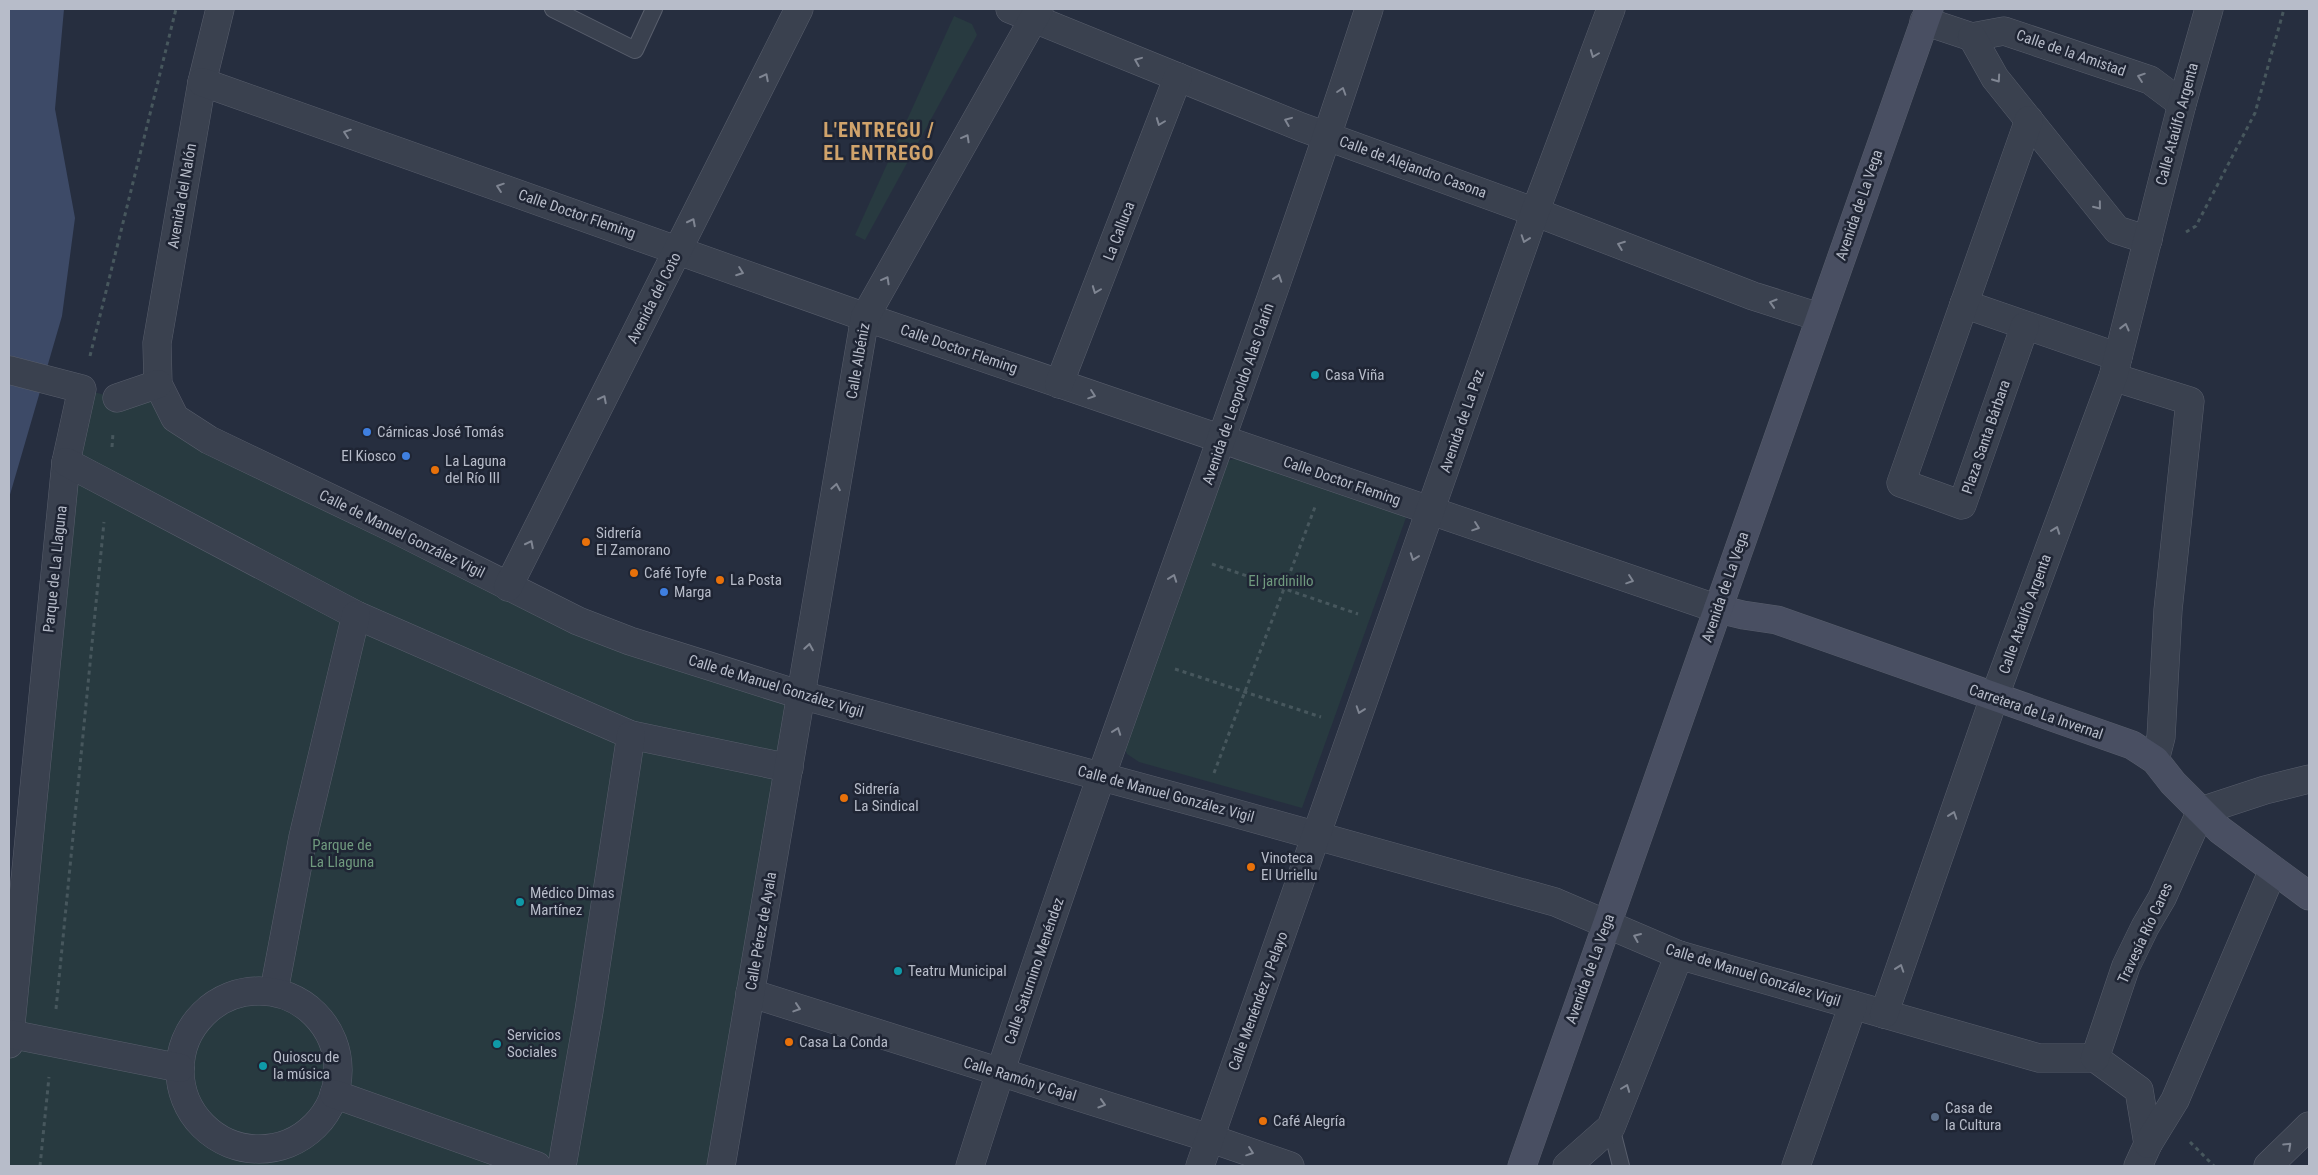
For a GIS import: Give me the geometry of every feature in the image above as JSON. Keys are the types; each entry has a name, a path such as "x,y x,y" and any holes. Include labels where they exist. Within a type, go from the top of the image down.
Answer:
{"street":[{"name":"Avenida del Nalón","path":"158,384 156,344 202,82 220,9"},
{"name":"Avenida del Coto","path":"508,587 799,9"},
{"name":"Avenida de Leopoldo Alas Clarín","path":"1101,776 1222,440 1369,9"},
{"name":"Avenida de La Paz","path":"1317,835 1535,212 1611,9"},
{"name":"Calle Ataúlfo Argenta","path":"1884,1014 1994,698 2116,367 2182,104 2209,9"},
{"name":"Calle de Alejandro Casona","path":"1028,12 1178,77 1326,136 1535,212 1753,296 1820,317"},
{"name":"Calle Albéniz","path":"801,695 865,317 1028,12"},
{"name":"Calle de la Amistad","path":"1926,15 1972,37 2004,31 2150,80 2182,104"},
{"name":"Avenida de La Vega","path":"1522,1166 1926,15"},
{"path":"1972,37 1995,78 2117,230 2148,240"},
{"name":"La Calluca","path":"1060,384 1178,77"},
{"name":"Calle Doctor Fleming","path":"202,82 678,249 865,317 1718,609"},
{"name":"Plaza Santa Bárbara","path":"2025,326 1962,505 1901,484 2029,120"},
{"path":"1964,304 2025,326 2190,401 2168,610 2161,737 2155,760"},
{"path":"9,370 82,389"},
{"path":"117,398 158,384"},
{"name":"Calle de Manuel González Vigil","path":"158,384 175,418 209,440 395,529 578,621 630,641 801,695 1317,835 1555,902 1679,955 1853,1006 2039,1058 2095,1058"},
{"name":"Parque de La Llaguna","path":"82,389 66,462 9,1039 53,1042 180,1068"},
{"path":"66,462 356,615 631,735 789,768"},
{"name":"Carretera de La Invernal","path":"1718,609 1777,620 1994,698 2132,745 2155,760 2173,783 2220,830 2309,896"},
{"path":"274,991 303,837 356,615"},
{"name":"Calle Pérez de Ayala","path":"721,1166 801,695"},
{"path":"562,1166 589,1011 631,735"},
{"name":"Calle Saturnino Menéndez","path":"970,1166 1101,776"},
{"path":"2201,811 2265,790 2309,779"},
{"name":"Travesía Río Cares","path":"2095,1058 2126,966 2144,927 2162,898 2201,811"},
{"name":"Calle Menéndez y Pelayo","path":"1200,1166 1317,835"},
{"path":"2143,1155 2175,1100 2273,870"},
{"path":"1567,1166 1611,1127 1679,955"},
{"path":"246,991 274,991 299,1001 320,1018 333,1041 338,1067 334,1094 326,1113 312,1129 275,1157 227,1142 208,1130 192,1113 183,1092 180,1068 185,1041 199,1018 220,1000 246,991"},
{"name":"Calle Ramón y Cajal","path":"750,993 1209,1138 1290,1166"},
{"path":"1796,1166 1853,1006"},
{"path":"2095,1058 2140,1090 2143,1155"},
{"path":"334,1094 537,1166"},
{"path":"2268,1166 2309,1126"}],"lane":[{"path":"553,9 635,50 654,9"},
{"path":"1611,1127 1621,1166"}],"path":[{"path":"82,389 176,9"},
{"path":"2148,240 2173,240 2196,226 2256,113 2284,9"},
{"path":"40,1166 117,398"},
{"path":"1202,804 1327,476"},
{"path":"1181,554 1389,625"},
{"path":"1144,659 1354,728"}],"green space":[{"path":"954,16 972,24 977,35 865,240 855,235"},
{"name":"Parque de La Llaguna","path":"158,384 175,418 508,587 801,695 721,1166 9,1166 9,1044 82,389 117,398"},
{"name":"El jardinillo","path":"1240,458 1408,512 1302,808 1139,762 1127,754 1122,743 1218,470 1230,460"}],"water":[{"path":"9,9 64,9 55,109 75,218 62,316 9,498"}],"place":[{"name":"Casa Viña","path":"1315,375"},
{"name":"Cárnicas José Tomás","path":"367,432"},
{"name":"El Kiosco","path":"406,456"},
{"name":"La Laguna del Río III","path":"435,470"},
{"name":"Sidrería El Zamorano","path":"586,542"},
{"name":"Café Toyfe","path":"634,573"},
{"name":"La Posta","path":"720,580"},
{"name":"Marga","path":"664,592"},
{"name":"Sidrería La Sindical","path":"844,798"},
{"name":"Vinoteca El Urriellu","path":"1251,867"},
{"name":"Médico Dimas Martínez","path":"520,902"},
{"name":"Teatru Municipal","path":"898,971"},
{"name":"Casa La Conda","path":"789,1042"},
{"name":"Servicios Sociales","path":"497,1044"},
{"name":"Quioscu de la música","path":"263,1066"},
{"name":"Casa de la Cultura","path":"1935,1117"},
{"name":"Café Alegría","path":"1263,1121"}],"district":[{"name":"L'ENTREGU / EL ENTREGO","path":"879,142"}]}
